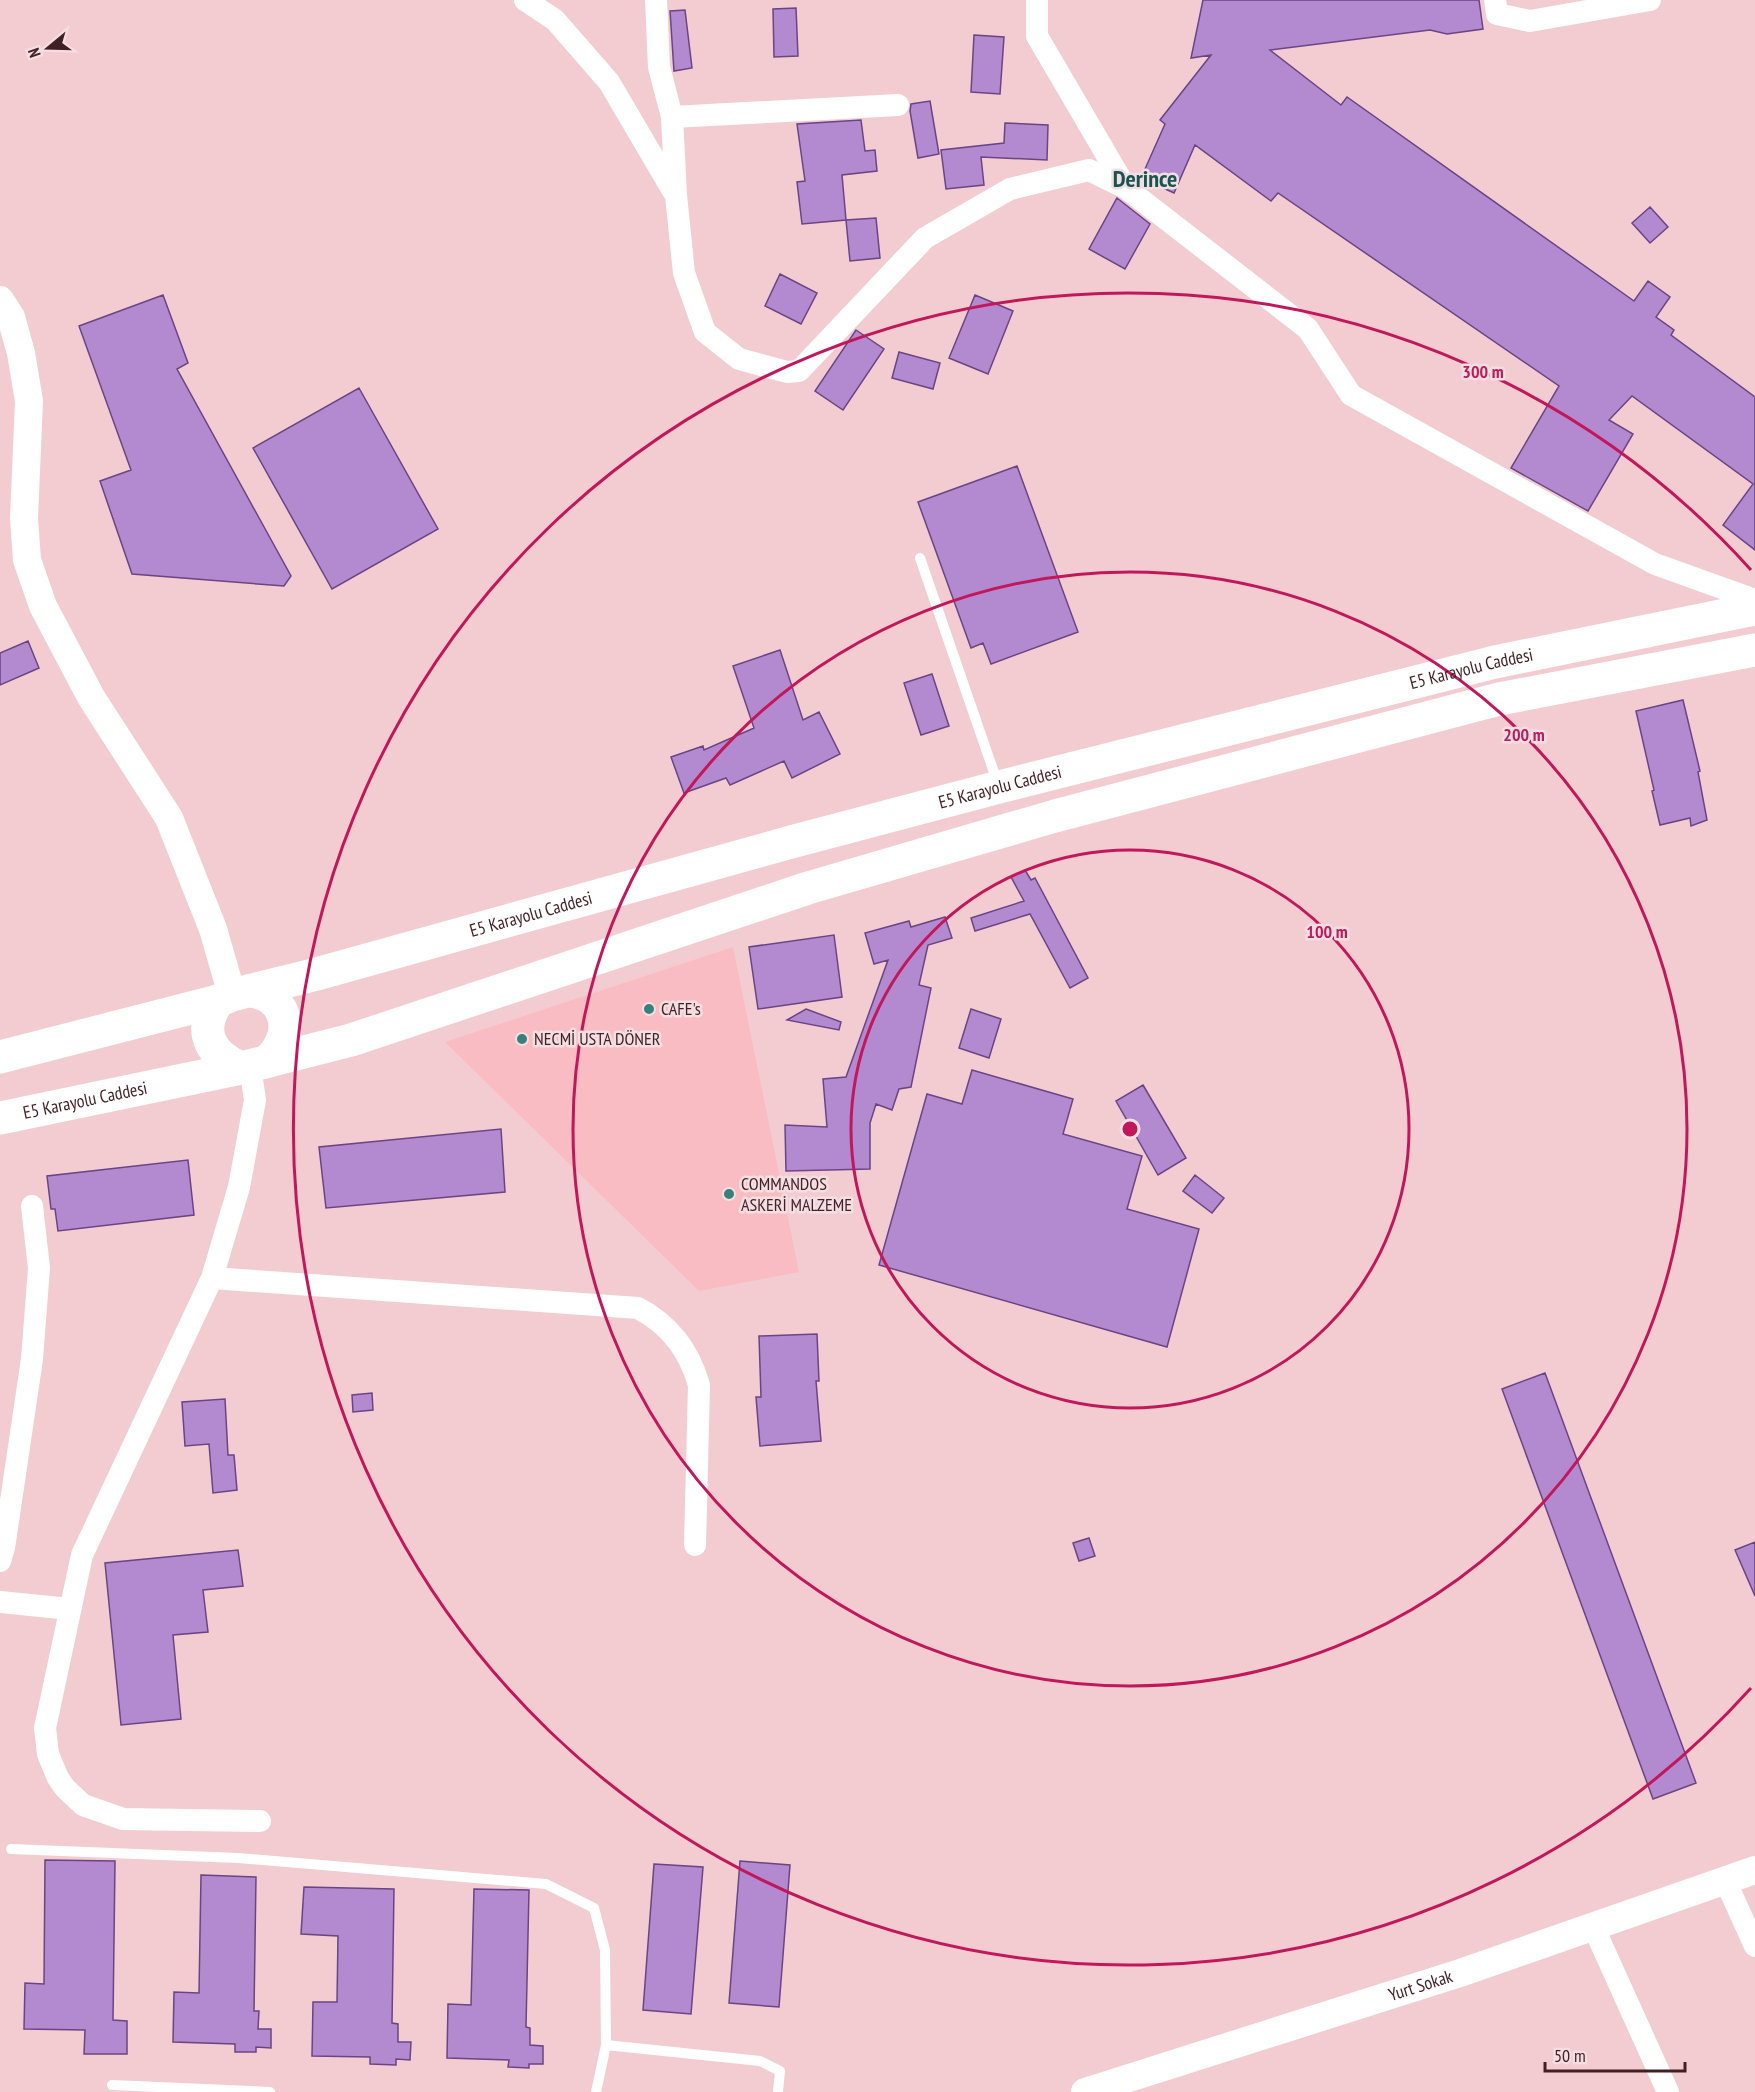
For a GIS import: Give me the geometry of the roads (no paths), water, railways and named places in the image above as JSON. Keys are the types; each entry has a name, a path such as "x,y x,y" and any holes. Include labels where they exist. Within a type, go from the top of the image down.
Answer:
{"highway":[{"name":"E5 Karayolu Caddesi","path":"0,1057 234,996 999,787 1495,662 1755,609"},
{"name":"E5 Karayolu Caddesi","path":"0,1119 252,1066 351,1040 808,888 1055,816 1498,699 1755,650"},
{"path":"263,993 280,1009 285,1021 285,1033 282,1045 275,1055 252,1066 219,1056 212,1047 208,1035 208,1023 211,1011 234,996 263,993"}],"street":[{"path":"525,0 555,20 609,82 676,195"},
{"path":"656,0 659,67 672,117 676,195 684,273 705,332 739,359 787,372 799,371 925,238 1010,189 1089,170 1126,188 1308,329 1351,395 1655,564 1755,600"},
{"path":"1037,0 1037,36 1126,188"},
{"path":"1494,0 1497,14 1530,21 1650,0"},
{"path":"672,117 898,105"},
{"path":"0,300 11,317 21,353 29,400 24,518 27,560 43,606 91,697 169,819 213,929 234,996"},
{"path":"252,1066 255,1100 240,1187 212,1278 82,1556 45,1728 48,1754 58,1778 83,1805 123,1819 260,1821"},
{"path":"0,1561 4,1548 32,1359 39,1268 32,1206"},
{"path":"212,1278 638,1308 650,1314 680,1342 695,1370 699,1385 695,1545"},
{"path":"0,1602 70,1609"},
{"name":"Yurt Sokak","path":"1085,2092 1460,1973 1755,1870"},
{"path":"1725,1880 1755,1946"},
{"path":"1593,1926 1668,2092"}],"lane":[{"path":"920,558 999,787"},
{"path":"11,1849 238,1858 546,1884 594,1908 605,1950 606,2045 596,2092"},
{"path":"606,2045 760,2061 780,2071 778,2092"},
{"path":"112,2085 270,2092"}],"place":[{"name":"CAFE's","path":"649,1009"},
{"name":"NECMİ USTA DÖNER","path":"522,1039"},
{"name":"COMMANDOS ASKERİ MALZEME","path":"729,1194"}],"district":[{"name":"Derince","path":"1145,179"}]}
